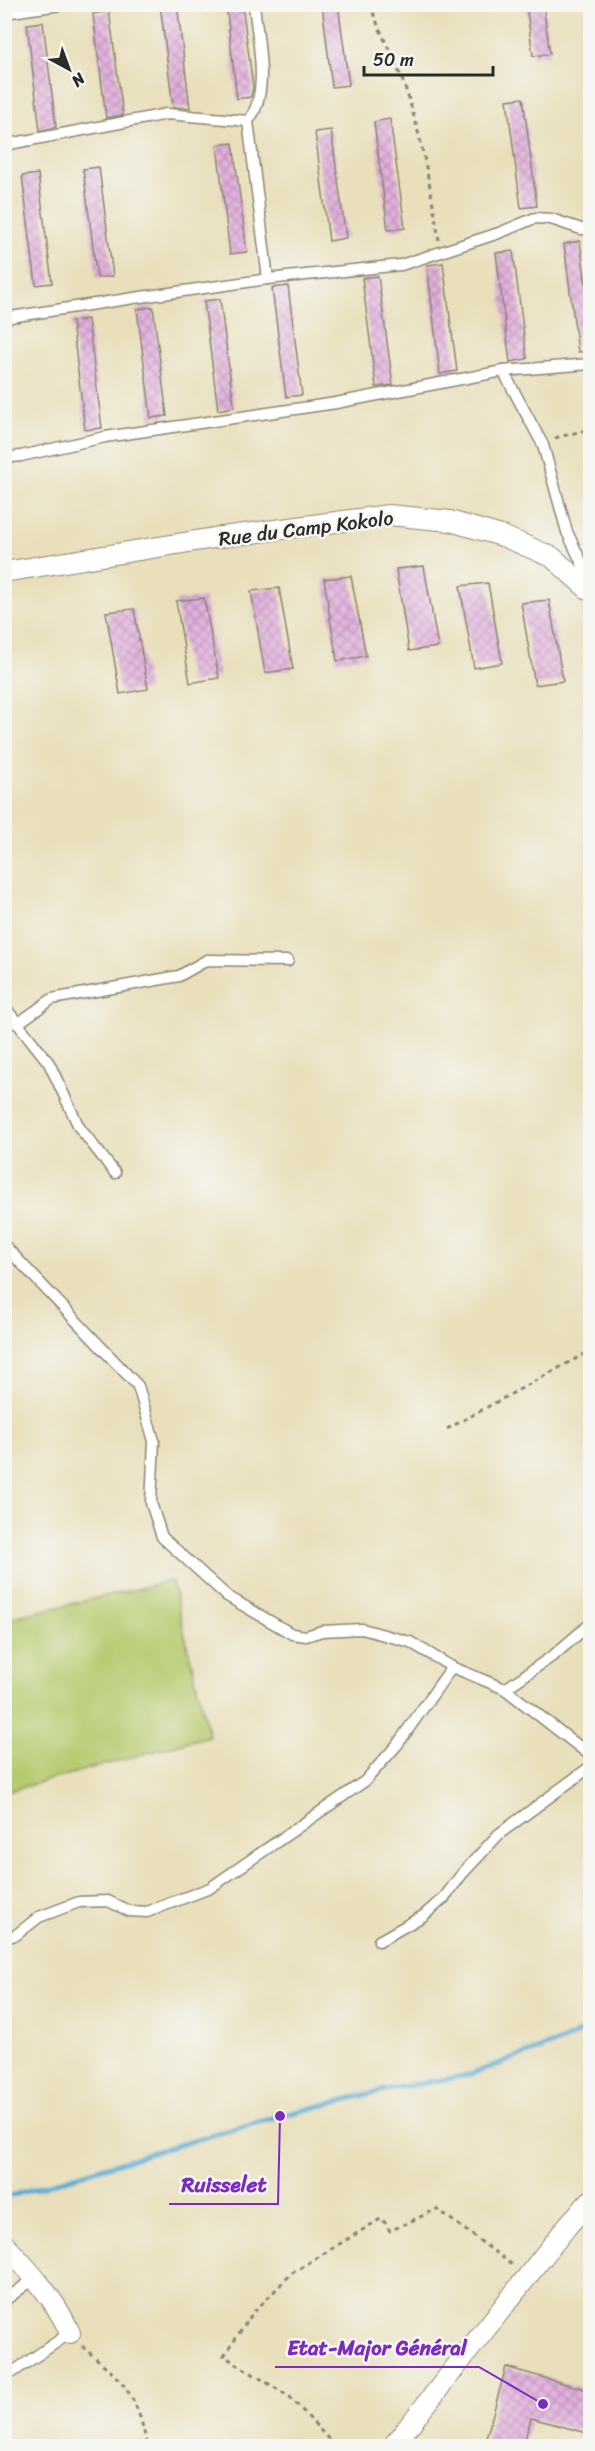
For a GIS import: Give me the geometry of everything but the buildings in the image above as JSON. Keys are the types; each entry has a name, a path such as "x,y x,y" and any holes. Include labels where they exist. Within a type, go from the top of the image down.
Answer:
{"street":[{"name":"Rue du Camp Kokolo","path":"4,572 214,538 389,515 450,521 505,537 552,557 591,591"},
{"path":"393,2446 569,2224 591,2201"},
{"path":"4,2244 35,2278 64,2319 70,2333"}],"lane":[{"path":"4,13 67,4"},
{"path":"254,4 261,91 258,106 248,121 268,279"},
{"path":"4,145 167,114 248,121"},
{"path":"4,318 268,279 400,265 479,240 535,218 551,219 581,229 591,229"},
{"path":"4,458 105,437 336,403 503,371 591,364"},
{"path":"503,371 543,445 567,532 591,580"},
{"path":"16,1024 52,999 179,976 207,960 288,961"},
{"path":"4,1006 49,1063 79,1127 115,1173"},
{"path":"4,1245 138,1386 154,1441 152,1503 162,1536 227,1596 292,1634 306,1636 322,1631 362,1629 410,1642 452,1667 505,1689 591,1755"},
{"path":"505,1689 554,1655 591,1624"},
{"path":"4,1938 16,1935 39,1917 79,1902 108,1901 129,1911 147,1912 210,1888 365,1781 397,1746 452,1667"},
{"path":"379,1941 423,1916 444,1898 462,1874 499,1834 591,1767"},
{"path":"4,2301 35,2278"},
{"path":"4,2378 70,2333"}],"path":[{"path":"370,4 382,38 405,88 418,132 441,251"},
{"path":"543,445 559,436 591,429"},
{"path":"447,1429 591,1351"},
{"path":"335,2446 290,2397 224,2356 252,2314 292,2273 382,2218 390,2231 437,2209 519,2270"},
{"path":"70,2333 108,2368 134,2397 144,2427 147,2446"}],"green space":[{"path":"172,1581 209,1736 5,1792 5,1619"}],"waterway":[{"path":"4,2198 280,2116 385,2090 469,2075 570,2038 590,2025"}],"place":[{"name":"Ruisselet","path":"280,2116"},
{"name":"Etat-Major Général","path":"543,2404"}]}
